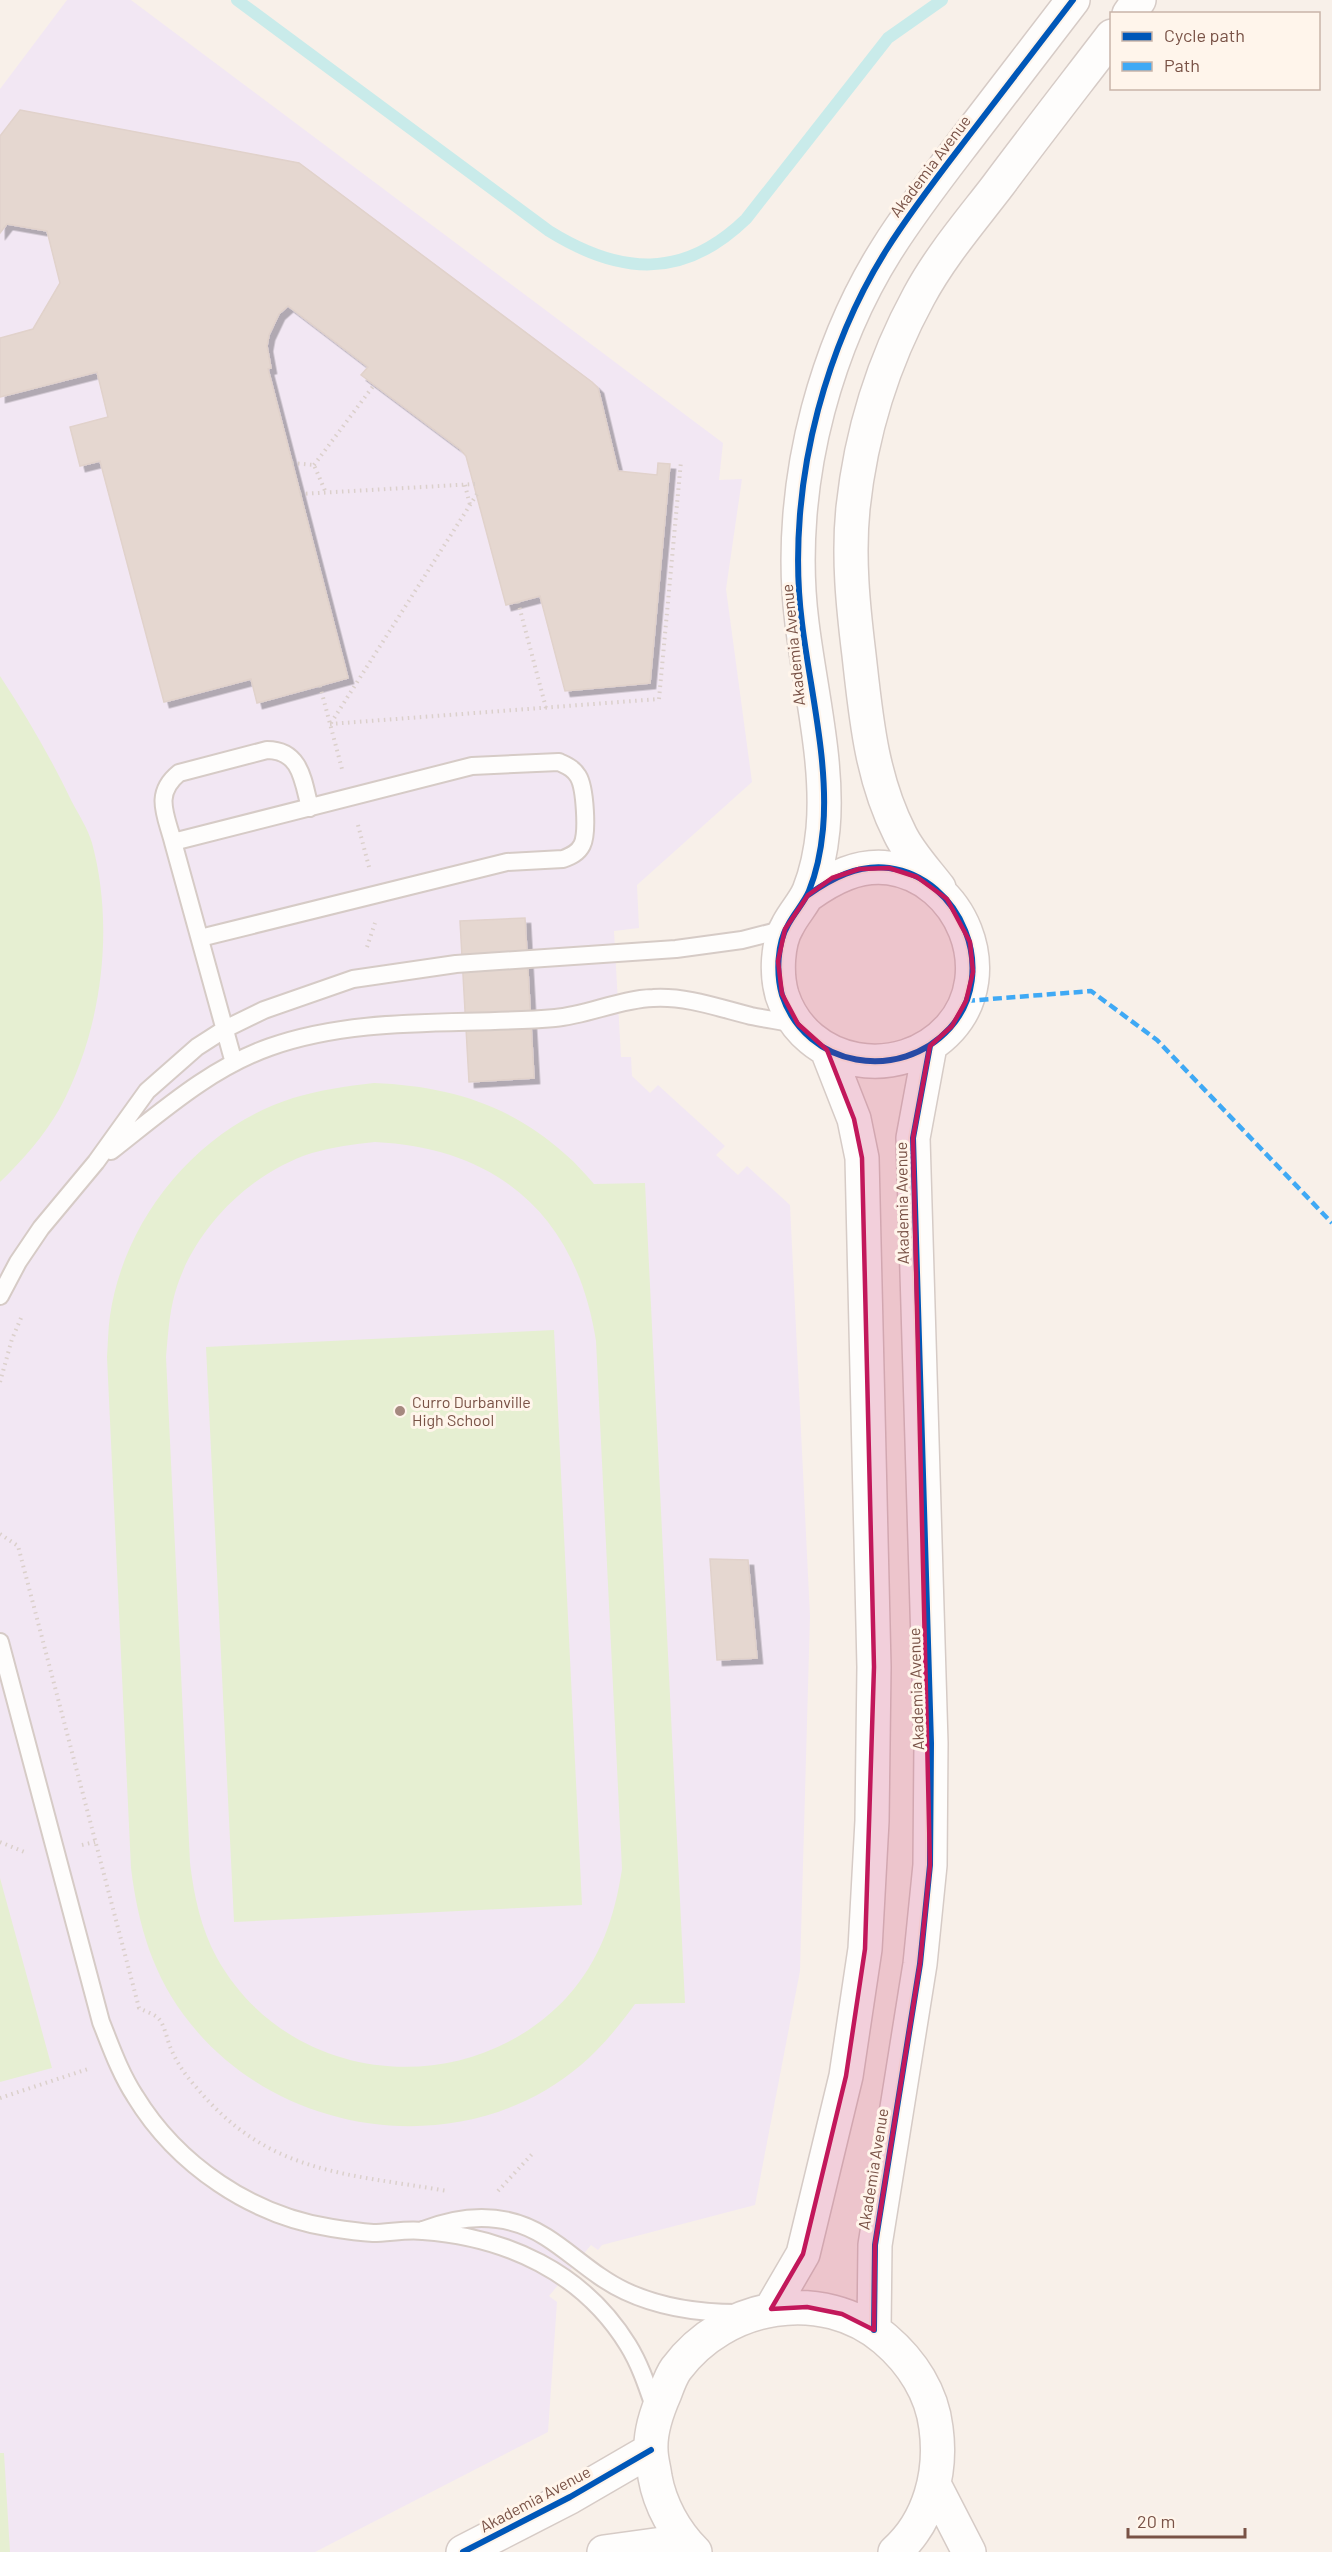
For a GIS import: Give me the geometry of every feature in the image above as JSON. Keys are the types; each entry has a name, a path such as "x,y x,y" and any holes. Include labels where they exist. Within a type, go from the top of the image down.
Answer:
{"street":[{"name":"Akademia Avenue","path":"808,895 821,851 825,810 801,619 798,568 804,487 818,411 843,336 861,295 886,250 915,207 1073,0"},
{"path":"947,899 917,877 889,868 859,869 832,878 808,895 785,929 778,961 782,994 798,1024 827,1050 852,1060 879,1062 906,1057 930,1046 952,1026 966,1001 973,972 970,942 960,916 901,837 875,772 869,740 852,592 852,519 858,467 881,378 920,294 948,249 1110,39"},
{"name":"Akademia Avenue","path":"874,2330 875,2245 920,1964 930,1865 931,1743 913,1138 930,1046"},
{"path":"761,2311 803,2254 846,2076 865,1949 872,1821 874,1655 862,1158 854,1119 827,1050"},
{"path":"604,2552 689,2547 659,2498 651,2450 656,2412 676,2369 709,2335 761,2311 807,2307 842,2314 874,2330 901,2352 922,2381 935,2415 939,2450 935,2486 922,2518 903,2545 895,2552"},
{"name":"Akademia Avenue","path":"463,2552 570,2497 651,2450"},
{"path":"935,2486 969,2552"}],"lane":[{"path":"234,1063 163,798 171,779 179,773 267,750 278,750 295,760 300,769 310,808"},
{"path":"173,842 472,766 559,762 569,766 581,782 585,837 579,849 563,859 507,862 200,938"},
{"path":"0,1296 18,1262 41,1228 96,1162 147,1091 197,1047 225,1029 264,1010 353,979 456,964 676,949 741,940 785,929"},
{"path":"96,1162 200,1082 269,1047 306,1036 371,1025 557,1018 652,998 709,1003 752,1016 798,1024"},
{"path":"0,1642 101,2022 116,2060 135,2096 159,2129 187,2159 219,2184 255,2204 292,2218 331,2228 371,2233 422,2231 489,2242 525,2254 577,2286 597,2304 628,2346 644,2378 656,2412"},
{"path":"422,2231 443,2222 465,2218 488,2217 510,2221 545,2236 591,2272 654,2303 686,2310 761,2311"}],"path":[{"path":"314,465 374,385"},
{"path":"477,494 330,724 659,699 681,461"},
{"path":"292,463 314,465"},
{"path":"314,465 326,493"},
{"path":"300,494 475,484"},
{"path":"465,485 470,505"},
{"path":"518,602 546,708"},
{"path":"0,1382 12,1338 24,1310"},
{"path":"0,1534 18,1546 139,2008 159,2019 172,2052 189,2079 209,2103 232,2125 258,2143 284,2157 312,2167 449,2192"},
{"path":"0,2098 116,2060"},
{"path":"490,2194 507,2184 534,2152"}],"highlighted area":[{"path":"889,868 917,877 947,899 970,942 973,972 966,1001 952,1026 930,1046 913,1138 930,1865 920,1964 875,2245 874,2330 842,2314 807,2307 771,2309 803,2254 846,2076 865,1949 874,1667 862,1158 854,1119 827,1050 798,1024 782,994 778,961 785,929 808,895 832,878 859,869"}],"shaded area":[{"name":"Curro Durbanville High School","path":"67,0 131,0 723,443 719,480 742,479 726,589 752,782 637,885 639,928 614,931 621,1057 631,1057 632,1076 650,1093 658,1085 725,1146 716,1155 738,1175 747,1166 790,1205 810,1616 800,1971 755,2205 602,2245 598,2250 591,2245 549,2296 557,2302 548,2432 315,2552 0,2552 0,89"}],"green space":[{"path":"0,676 47,754 92,843 103,909 103,944 95,1012 74,1078 60,1108 40,1138 0,1182"},
{"path":"374,1083 427,1088 500,1110 544,1137 573,1161 594,1184 645,1183 685,2003 635,2004 589,2058 535,2096 484,2116 431,2125 377,2124 324,2113 274,2092 228,2062 190,2023 157,1969 143,1930 131,1868 107,1357 110,1316 118,1280 131,1245 149,1212 171,1182 197,1154 226,1131 258,1112 293,1098","holes":["375,1142 420,1147 460,1158 495,1175 525,1198 551,1226 571,1259 586,1297 596,1341 622,1869 610,1921 589,1968 567,1997 527,2031 481,2054 432,2065 382,2066 334,2055 288,2033 249,2001 217,1958 202,1924 190,1863 166,1357 171,1309 183,1270 195,1247 210,1226 246,1189 289,1162 320,1151"]},
{"path":"554,1330 582,1905 234,1922 206,1347"},
{"path":"0,1878 52,2068 0,2082"},
{"path":"0,2453 4,2453 10,2552 0,2552"}],"building":[{"path":"20,110 299,163 592,382 598,388 618,471 657,475 658,463 670,464 650,683 565,691 540,596 506,605 466,456 460,449 361,375 368,367 288,306 279,314 269,335 267,346 271,368 268,369 348,678 257,703 251,679 164,702 100,461 80,466 70,427 108,417 97,372 0,397 0,338 33,329 60,283 47,231 7,224 0,233 0,136"},
{"path":"525,918 534,1078 469,1082 460,921"},
{"path":"710,1559 748,1560 757,1658 717,1660"}],"waterway":[{"path":"237,0 549,231 575,246 601,256 626,263 650,264 675,261 699,253 722,239 746,219 888,38 942,0"}],"marked path":[{"path":"966,1001 1091,991 1157,1040 1332,1223"}],"cycle path":[{"path":"808,895 846,874 878,867 914,875 936,889 953,908 965,931 972,955 972,981 965,1005 950,1028 929,1045 906,1056 881,1061 856,1060 833,1052 811,1039 794,1020 782,995 778,968 784,932 807,895 818,860 823,829 821,752 799,597 798,543 803,489 818,410 831,368 846,327 876,268 928,190 1073,0"},
{"path":"874,2330 875,2245 920,1964 930,1865 931,1743 913,1138 930,1046"},
{"path":"463,2552 570,2497 651,2450"}],"place":[{"name":"Curro Durbanville High School","path":"400,1411"}]}
